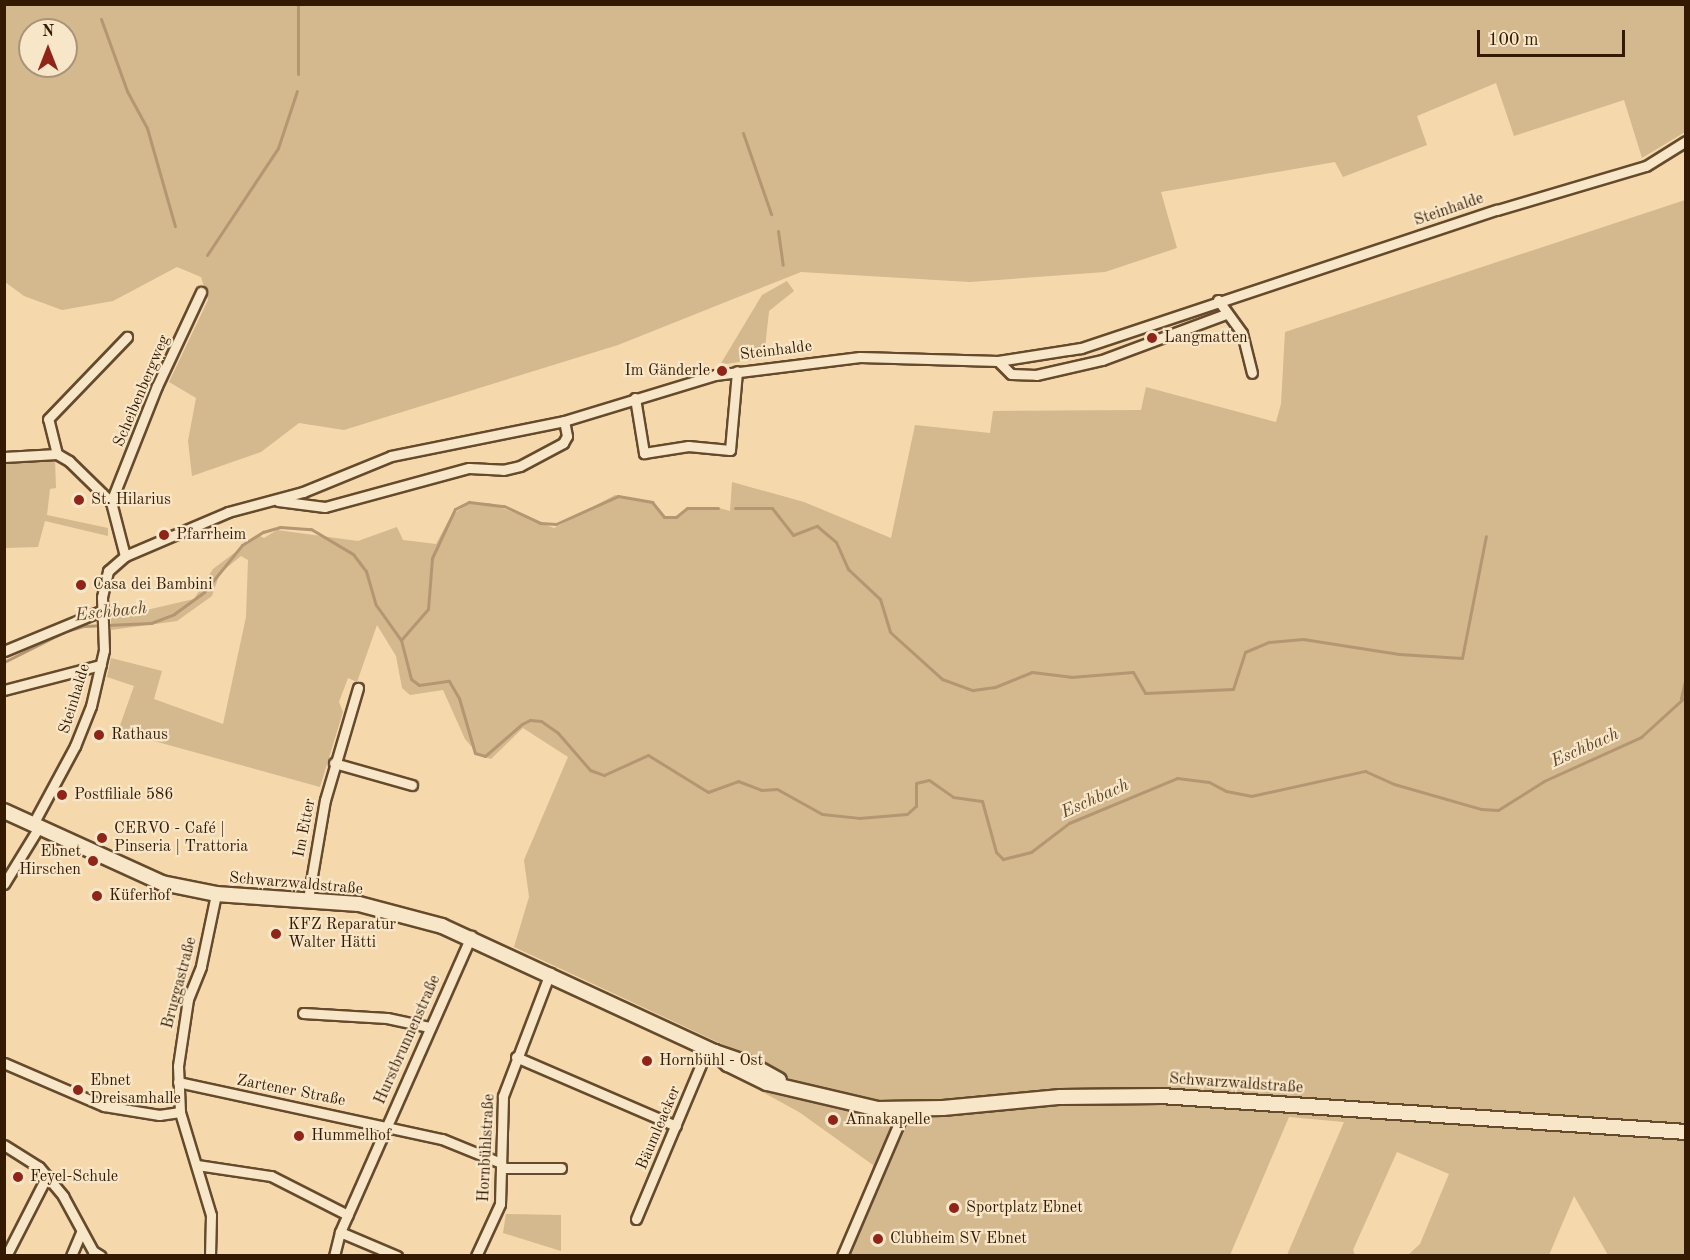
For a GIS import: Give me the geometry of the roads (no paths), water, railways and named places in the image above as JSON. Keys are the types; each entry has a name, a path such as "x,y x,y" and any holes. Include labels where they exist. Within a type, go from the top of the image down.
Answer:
{"main road":[{"name":"Schwarzwaldstraße","path":"4,811 162,883 216,894 308,899 388,910 471,936 712,1050 745,1074 861,1107 901,1110 1060,1097 1161,1096 1686,1132"}],"street":[{"name":"Steinhalde","path":"4,884 36,826 81,735 101,665 104,635 103,584 108,571 125,556 228,512 303,492 391,456 564,422 681,382 737,371 860,357 998,361 1043,355 1121,337 1218,300 1352,260 1497,210 1646,166 1686,141"},
{"name":"Scheibenbergweg","path":"111,502 157,386 201,292"},
{"path":"1218,300 1242,333 1252,373"},
{"name":"Steinhalde","path":"998,361 1011,374 1035,375 1102,360 1226,314"},
{"path":"57,454 48,419 127,337"},
{"path":"635,398 644,453 688,446 730,450 737,371"},
{"name":"Steinhalde","path":"269,500 325,507 470,468 503,470 520,466 563,443 567,436 564,422"},
{"path":"4,457 57,454 69,460 111,502 125,556"},
{"path":"4,651 103,614"},
{"path":"4,690 101,665"},
{"name":"Im Etter","path":"308,899 315,845 334,763 358,688"},
{"path":"334,763 412,785"},
{"name":"Bruggastraße","path":"210,1256 212,1215 180,1112 178,1082 183,1023 203,956 216,894"},
{"name":"Hurstbrunnenstraße","path":"334,1256 340,1232 471,936"},
{"name":"Hornbühlstraße","path":"476,1256 497,1215 503,1096 550,973"},
{"path":"303,1013 387,1018 429,1027"},
{"name":"Bäumleacker","path":"636,1219 712,1050"},
{"path":"516,1057 676,1126"},
{"path":"4,1063 104,1106 159,1115 180,1112"},
{"name":"Zartener Straße","path":"178,1082 386,1125 442,1139 501,1165 561,1168"},
{"path":"842,1256 882,1166 901,1110"},
{"path":"4,1144 47,1176 63,1196 93,1251 101,1256"},
{"path":"197,1165 271,1176 348,1215"},
{"path":"6,1256 47,1176"},
{"path":"71,1256 81,1232"},
{"path":"340,1232 397,1256"}],"waterway":[{"path":"298,4 298,74"},
{"path":"101,19 127,91 147,128 175,226"},
{"path":"207,255 278,148 297,91"},
{"path":"743,133 771,214"},
{"path":"778,231 783,265"},
{"path":"401,640 428,609 432,558 455,509 469,502 504,506 540,523 556,524 618,496 652,502 664,517 676,517 687,508 718,508"},
{"path":"735,508 772,508 793,535 817,526 836,542 848,569 880,599 890,632 942,679 973,690 995,687 1032,672 1071,677 1133,672 1145,693 1233,689 1245,652 1269,642 1303,639 1399,654 1462,658 1486,536"},
{"name":"Eschbach","path":"4,662 66,631 84,626 151,623 174,614 204,592 242,545 263,532 280,527 311,529 353,554 366,571 376,605 401,640 411,679 419,685 449,681 459,698 475,753 485,756 522,724 530,720 541,721 558,733 590,770 604,775 648,755 708,792 738,781 761,790 777,789 822,814 859,818 907,814 916,806 916,783 929,780 953,797 982,801 996,852 1003,859 1031,852 1069,823 1177,778 1209,782 1226,791 1251,796 1365,771 1394,784 1481,809 1498,810 1544,781 1641,737 1686,696"},
{"path":"1681,698 1686,676"}],"place":[{"name":"Langmatten","path":"1152,338"},
{"name":"Im Gänderle","path":"722,371"},
{"name":"St. Hilarius","path":"79,500"},
{"name":"Pfarrheim","path":"164,535"},
{"name":"Casa dei Bambini","path":"81,585"},
{"name":"Rathaus","path":"99,735"},
{"name":"Postfiliale 586","path":"62,795"},
{"name":"CERVO - Café | Pinseria | Trattoria","path":"102,838"},
{"name":"Ebnet Hirschen","path":"93,861"},
{"name":"Küferhof","path":"97,896"},
{"name":"KFZ Reparatur Walter Hätti","path":"276,934"},
{"name":"Hornbühl - Ost","path":"647,1061"},
{"name":"Ebnet Dreisamhalle","path":"78,1090"},
{"name":"Annakapelle","path":"833,1120"},
{"name":"Hummelhof","path":"299,1136"},
{"name":"Feyel-Schule","path":"18,1177"},
{"name":"Sportplatz Ebnet","path":"954,1208"},
{"name":"Clubheim SV Ebnet","path":"878,1239"}]}
